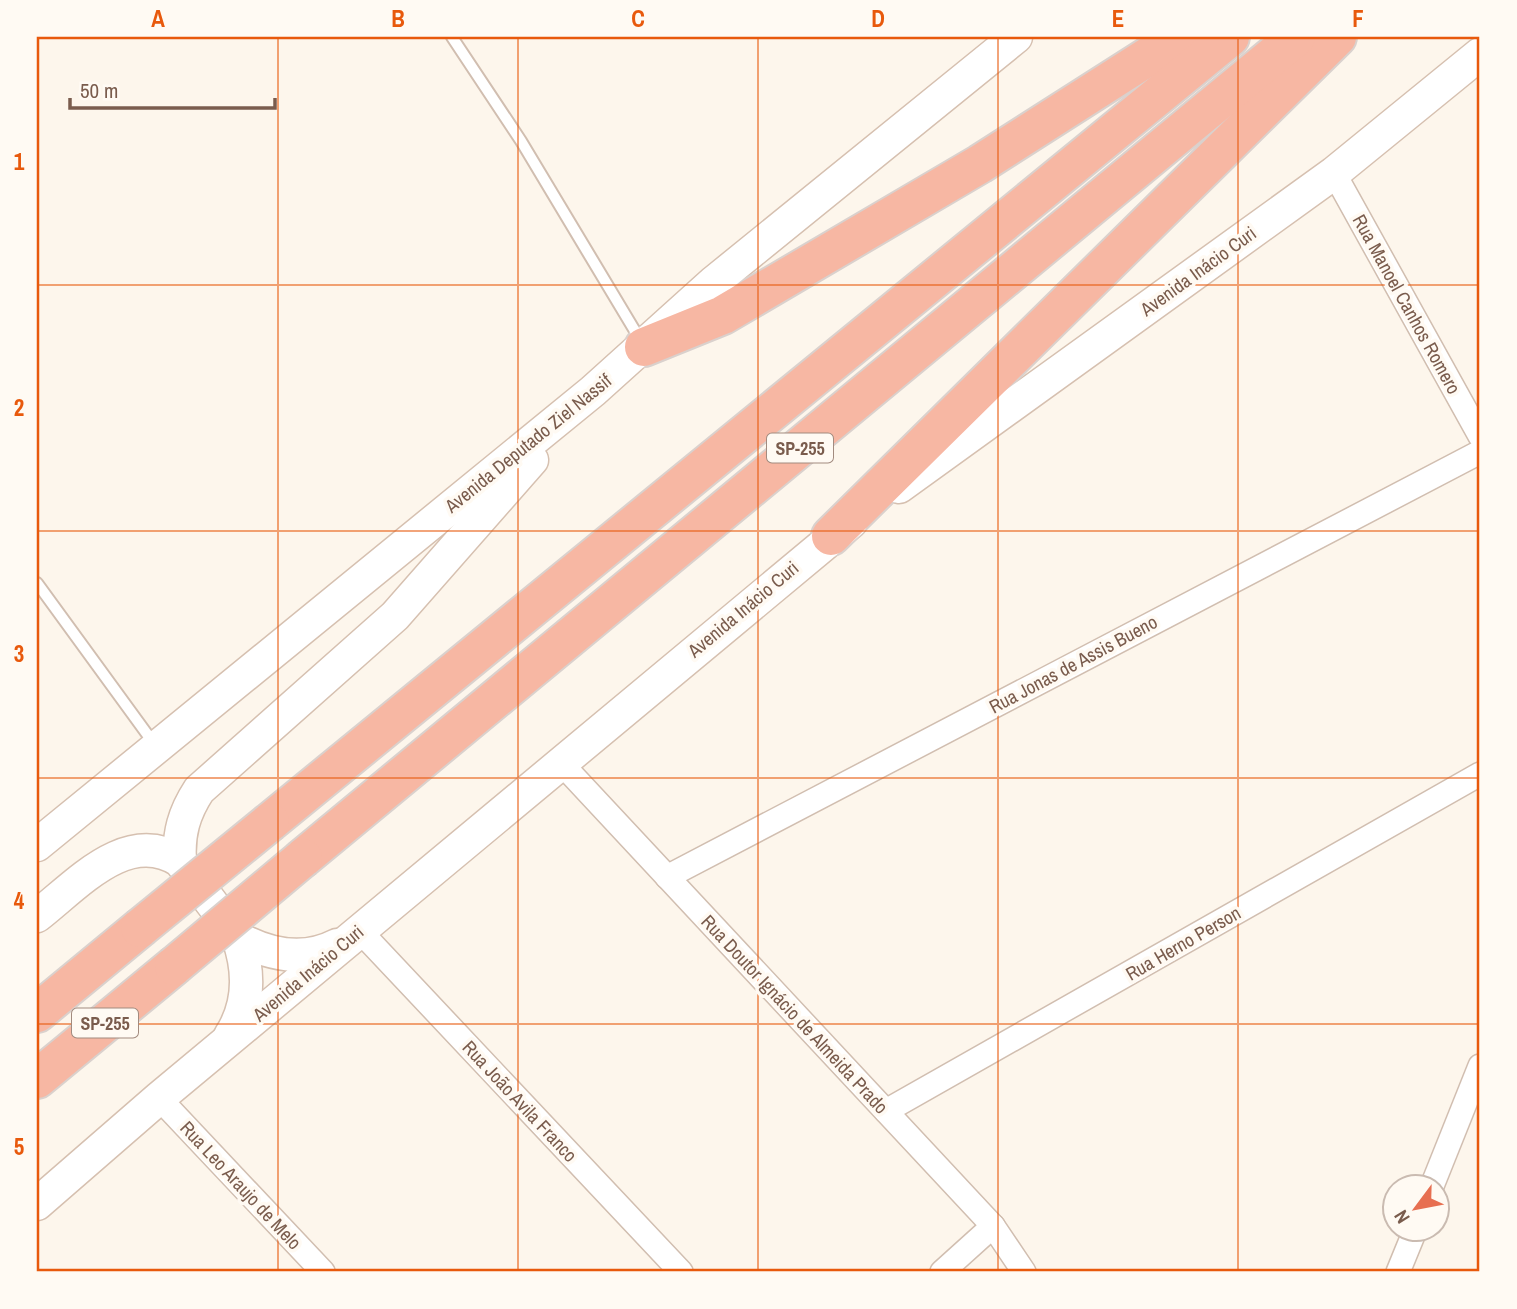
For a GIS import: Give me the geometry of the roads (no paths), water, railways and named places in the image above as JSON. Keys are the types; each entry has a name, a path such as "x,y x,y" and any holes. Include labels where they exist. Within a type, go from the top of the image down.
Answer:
{"highway":[{"path":"644,347 723,315 980,164 1180,37"},
{"name":"SP-255","path":"37,1013 1230,37"},
{"name":"SP-255","path":"37,1079 1296,37"},
{"path":"831,536 1337,37"}],"main road":[{"name":"Avenida Deputado Ziel Nassif","path":"37,845 593,391 714,282 1016,37"},
{"name":"Avenida Inácio Curi","path":"37,1205 159,1098 831,536 1334,173 1480,54"},
{"path":"180,861 179,846 184,816 209,779 333,674 395,616 593,391"},
{"path":"37,916 124,853 153,849 180,861 238,938 247,968 246,998 228,1040"},
{"path":"238,938 267,952 299,955 331,948 352,936"}],"street":[{"name":"Rua Manoel Canhos Romero","path":"1334,173 1480,436"},
{"name":"Rua Jonas de Assis Bueno","path":"667,877 1480,452"},
{"name":"Rua Doutor Ignácio de Almeida Prado","path":"560,762 993,1226 1024,1272"},
{"name":"Rua Herno Person","path":"886,1111 1480,774"},
{"name":"Rua João Avila Franco","path":"352,936 681,1272"},
{"path":"1438,1172 1480,1066"},
{"name":"Rua Leo Araujo de Melo","path":"159,1098 323,1272"},
{"path":"942,1272 993,1226"},
{"path":"1398,1272 1410,1242"}],"lane":[{"path":"452,37 522,141 644,347"},
{"path":"37,583 157,748"}]}
